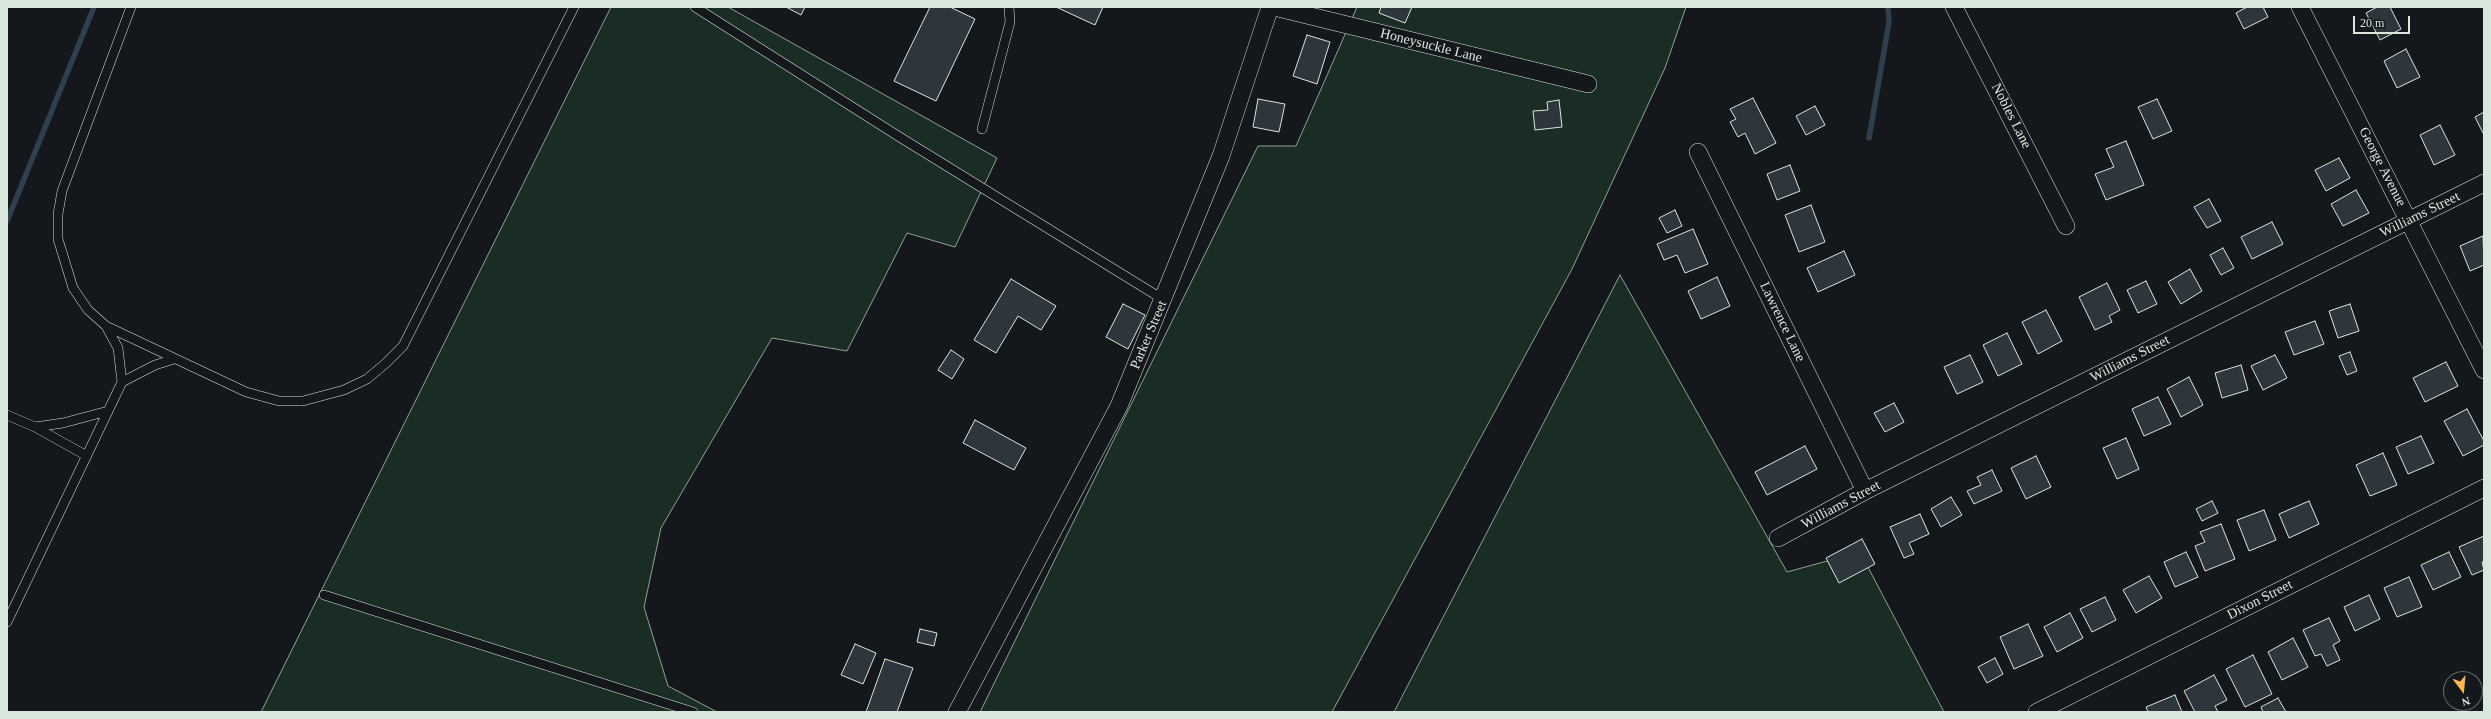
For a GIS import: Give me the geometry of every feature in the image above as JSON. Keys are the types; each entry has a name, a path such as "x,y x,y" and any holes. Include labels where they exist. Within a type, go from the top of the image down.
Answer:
{"street":[{"name":"Parker Street","path":"957,712 1098,449 1119,406 1164,300 1221,156 1270,7"},
{"name":"Honeysuckle Lane","path":"1274,7 1588,84"},
{"name":"Nobles Lane","path":"1954,7 2066,226"},
{"name":"George Avenue","path":"2300,7 2484,370"},
{"name":"Lawrence Lane","path":"1698,152 1866,491"},
{"name":"Williams Street","path":"1778,538 1866,491 2484,183"},
{"name":"Dixon Street","path":"2037,712 2484,488"}],"lane":[{"path":"131,7 62,191 58,214 58,239 73,288 88,310 106,326 246,392 278,401 303,401 344,390 367,379 386,364 406,340 574,7"},
{"path":"695,7 898,136 1164,300"},
{"path":"982,129 1010,22 1008,7"},
{"path":"7,622 122,382 118,348 106,326"},
{"path":"122,382 155,365 174,359"},
{"path":"35,427 63,423 108,411"},
{"path":"7,415 35,427 87,456"},
{"path":"324,595 694,712"}],"green space":[{"path":"611,7 728,7 997,158 955,247 907,233 847,351 772,338 661,528 644,607 668,686 717,712 261,712"},
{"path":"1357,7 1686,7 1665,68 1572,269 1332,712 980,712 1258,146 1296,146"},
{"path":"1620,275 1787,572 1860,552 1944,712 1394,712"}],"building":[{"path":"786,7 805,7 801,15"},
{"path":"930,7 950,7 975,19 936,101 894,81"},
{"path":"1056,7 1103,7 1095,25"},
{"path":"1381,7 1412,7 1405,23 1379,13"},
{"path":"2247,7 2263,7 2268,17 2244,29 2236,13"},
{"path":"2377,7 2390,7 2401,29 2380,40 2366,13"},
{"path":"1307,35 1330,42 1317,84 1293,76"},
{"path":"2406,49 2420,77 2397,88 2384,61"},
{"path":"1753,98 1776,143 1755,154 1745,133 1738,137 1730,122 1736,119 1730,109"},
{"path":"1258,99 1285,104 1279,132 1253,127"},
{"path":"2157,99 2172,131 2153,139 2138,107"},
{"path":"1559,100 1562,127 1535,130 1533,111 1548,110 1547,102"},
{"path":"1815,106 1825,125 1806,135 1796,116"},
{"path":"2484,112 2484,135 2475,117"},
{"path":"2440,125 2455,155 2434,165 2420,135"},
{"path":"2126,141 2144,185 2106,200 2095,174 2114,167 2106,149"},
{"path":"2339,158 2350,178 2326,191 2315,170"},
{"path":"1790,165 1800,191 1777,200 1767,174"},
{"path":"2356,190 2369,213 2343,226 2331,204"},
{"path":"2209,199 2221,221 2207,228 2194,207"},
{"path":"1811,205 1825,242 1799,252 1785,215"},
{"path":"1675,210 1682,226 1667,233 1659,218"},
{"path":"2272,222 2283,244 2252,259 2241,237"},
{"path":"1693,229 1708,264 1685,273 1677,255 1664,260 1657,244"},
{"path":"2483,236 2484,265 2470,271 2460,246"},
{"path":"2223,248 2234,268 2221,275 2210,255"},
{"path":"1844,251 1855,275 1818,292 1807,268"},
{"path":"2190,269 2202,291 2181,304 2168,282"},
{"path":"1717,277 1730,306 1701,319 1688,291"},
{"path":"1011,279 1056,306 1041,330 1018,316 996,353 974,340"},
{"path":"2146,281 2157,304 2138,313 2127,290"},
{"path":"2107,283 2120,310 2109,316 2112,322 2095,330 2079,297"},
{"path":"1123,304 1145,315 1128,349 1106,337"},
{"path":"2350,304 2359,331 2338,338 2329,311"},
{"path":"2046,310 2062,341 2038,354 2022,322"},
{"path":"2315,321 2324,344 2294,355 2285,332"},
{"path":"2007,333 2022,364 1998,376 1983,345"},
{"path":"951,350 964,359 952,379 938,370"},
{"path":"2350,352 2357,371 2347,375 2339,356"},
{"path":"1970,355 1983,382 1957,394 1944,367"},
{"path":"2275,355 2287,378 2263,390 2251,366"},
{"path":"2446,362 2458,386 2425,402 2413,378"},
{"path":"2241,365 2248,390 2222,398 2215,373"},
{"path":"2189,377 2203,405 2181,417 2167,389"},
{"path":"2158,397 2171,424 2144,436 2132,409"},
{"path":"1894,403 1904,422 1885,432 1874,413"},
{"path":"2467,409 2484,441 2484,445 2463,456 2444,421"},
{"path":"975,420 1026,448 1014,470 963,443"},
{"path":"2421,436 2434,463 2408,474 2396,447"},
{"path":"2126,438 2139,469 2117,479 2103,448"},
{"path":"1805,446 1817,469 1767,495 1755,472"},
{"path":"2383,453 2397,485 2370,496 2356,465"},
{"path":"2036,456 2051,487 2026,499 2011,468"},
{"path":"1992,470 2002,491 1974,504 1967,491 1981,485 1977,477"},
{"path":"1951,497 1962,515 1941,527 1931,509"},
{"path":"2212,501 2218,513 2202,521 2196,509"},
{"path":"2309,501 2319,524 2289,538 2279,514"},
{"path":"2264,510 2276,540 2249,551 2237,520"},
{"path":"1920,514 1929,534 1909,543 1914,554 1904,558 1890,527"},
{"path":"2221,524 2235,559 2205,571 2195,546 2205,542 2200,532"},
{"path":"2484,536 2484,561 2482,562 2484,570 2472,575 2459,547"},
{"path":"1862,539 1875,564 1839,583 1826,558"},
{"path":"2186,552 2198,577 2175,587 2164,562"},
{"path":"2449,552 2461,577 2433,590 2421,565"},
{"path":"2149,576 2162,598 2136,613 2123,590"},
{"path":"2409,577 2422,607 2397,617 2384,588"},
{"path":"2369,595 2380,619 2355,631 2344,607"},
{"path":"2105,597 2116,620 2092,632 2080,609"},
{"path":"2070,613 2083,638 2057,652 2044,627"},
{"path":"2329,618 2340,641 2333,645 2340,660 2327,666 2321,654 2315,656 2303,630"},
{"path":"2028,624 2043,656 2014,669 2000,637"},
{"path":"920,629 937,633 934,646 917,642"},
{"path":"2293,638 2308,667 2282,680 2268,652"},
{"path":"855,644 876,653 863,684 841,675"},
{"path":"2253,655 2272,694 2245,707 2226,669"},
{"path":"1995,658 2003,674 1987,683 1978,667"},
{"path":"885,659 913,668 897,712 866,712"},
{"path":"2214,675 2227,700 2215,706 2218,712 2195,712 2184,691"},
{"path":"2175,695 2182,712 2148,712 2146,707"},
{"path":"2278,698 2286,712 2263,712 2261,707"}],"waterway":[{"path":"7,221 94,7"},
{"path":"1869,138 1889,22 1888,7"}]}
